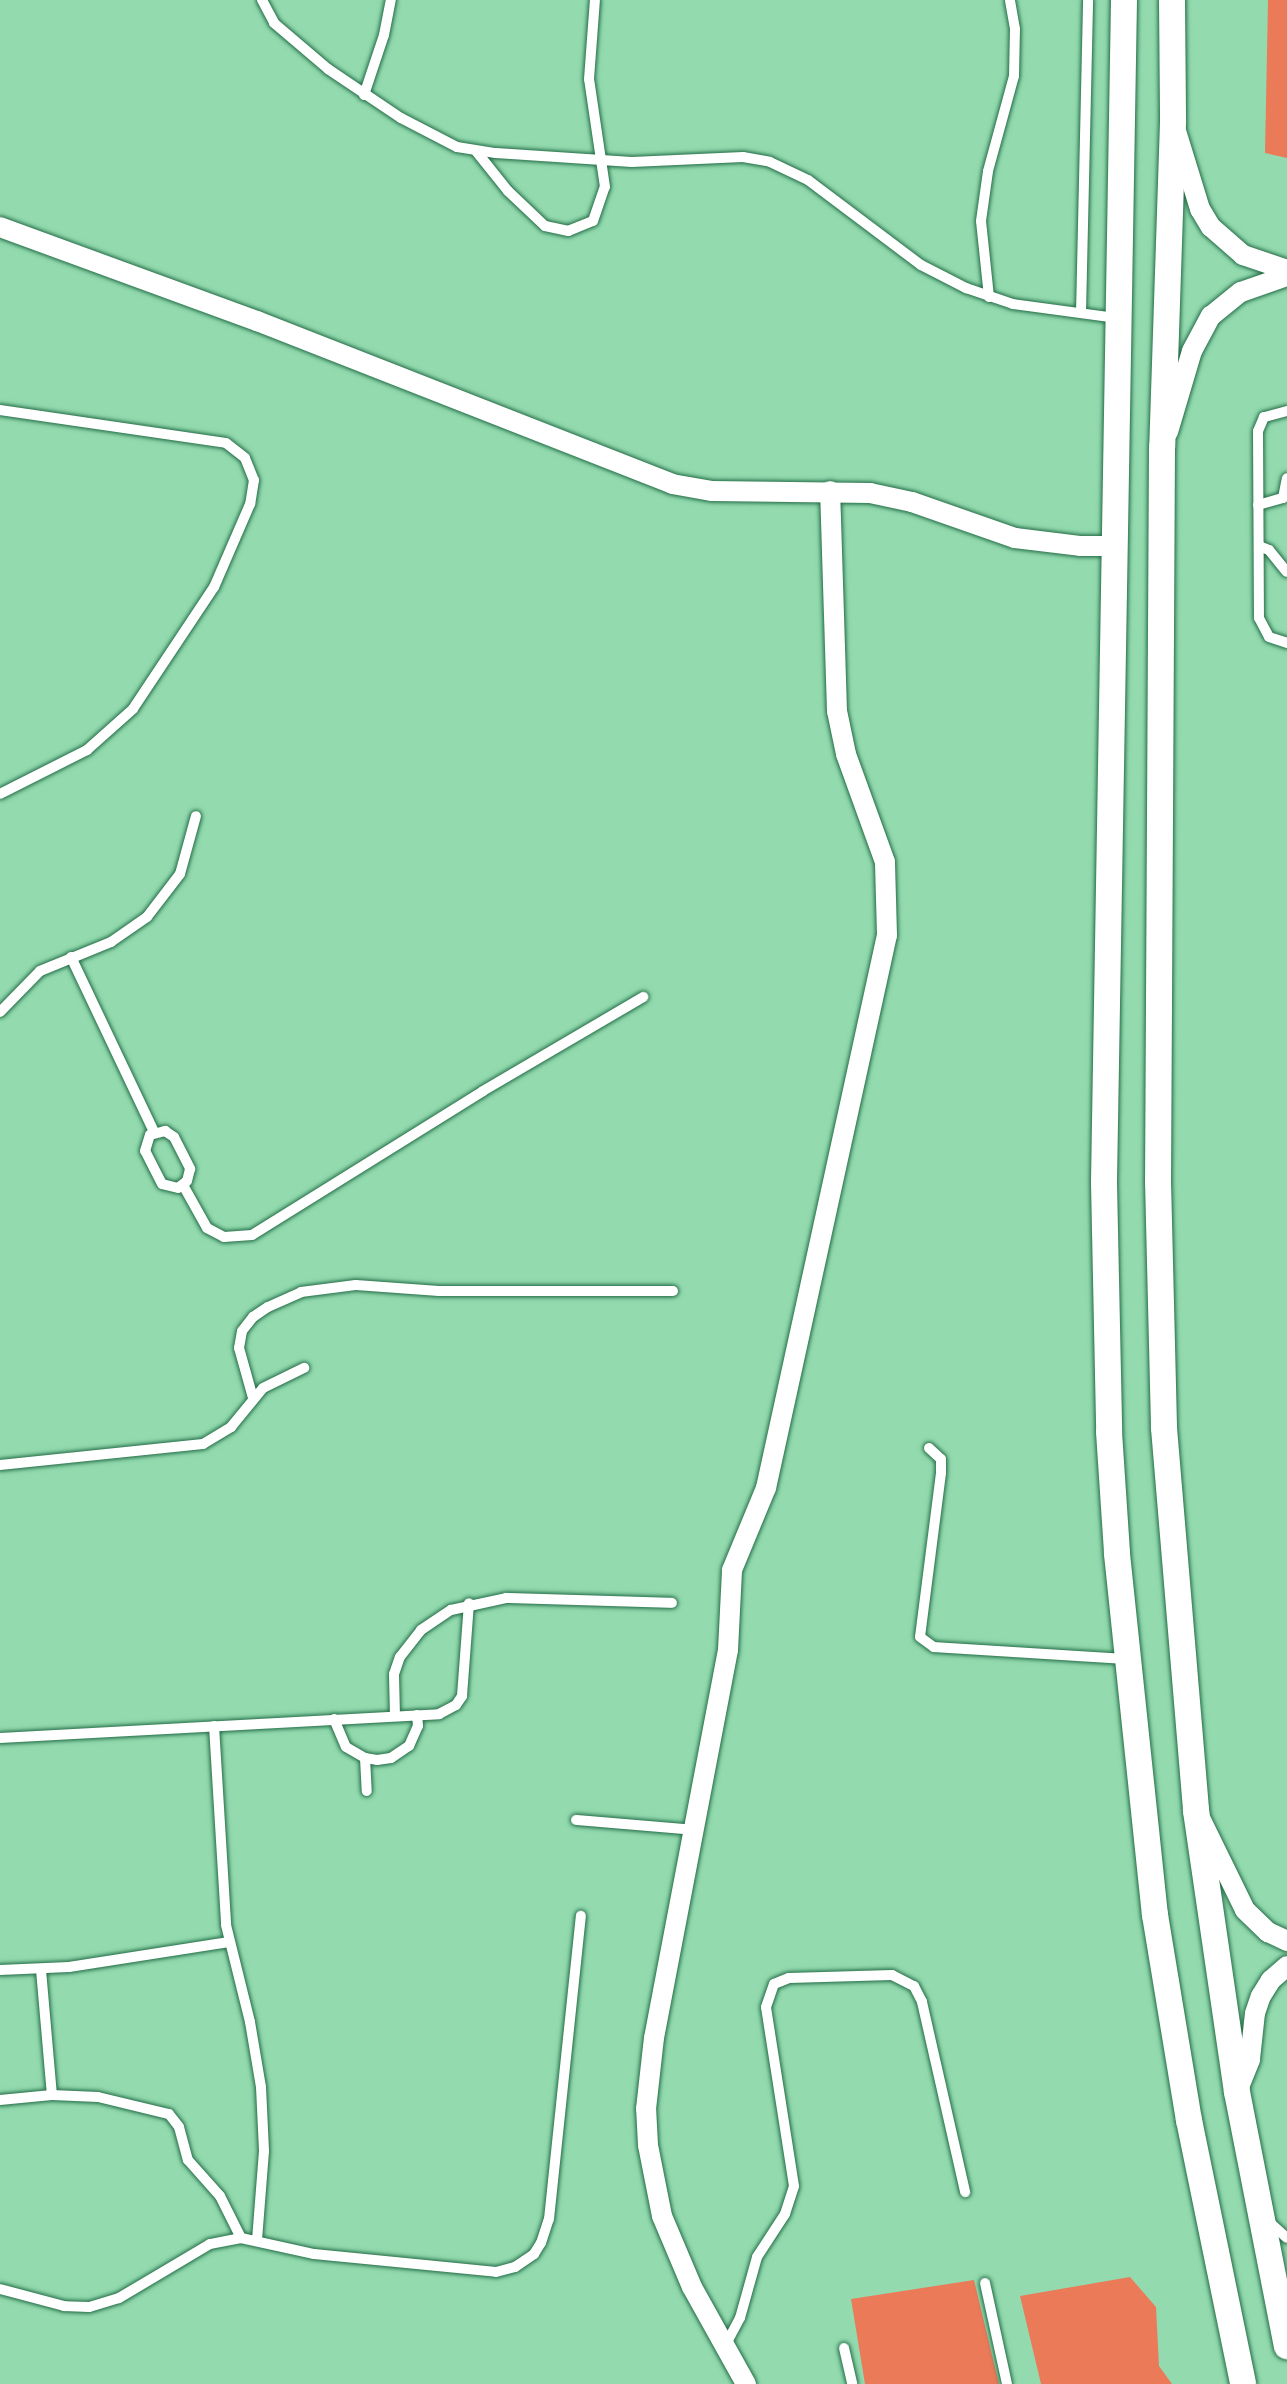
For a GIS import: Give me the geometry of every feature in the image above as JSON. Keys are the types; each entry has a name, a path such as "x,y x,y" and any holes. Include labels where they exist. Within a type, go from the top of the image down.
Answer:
{"street":[{"path":"1124,0 1116,318 1104,1266 1109,1432 1142,1812 1171,2017 1208,2222 1243,2384"},
{"path":"1172,0 1173,122 1162,447 1160,1332 1172,1548 1196,1811 1237,2092 1287,2346"},
{"path":"1173,122 1200,209 1211,227 1243,255 1287,270"},
{"path":"0,227 257,321 672,484 712,491 870,493 912,502 1015,538 1047,544 1113,546"},
{"path":"1162,447 1192,351 1211,316 1241,292 1287,276"},
{"path":"746,2384 671,2239 653,2181 648,2145 648,2073 728,1650 732,1570 766,1488 887,935 889,910 885,862 846,754 837,711 830,491"},
{"path":"1196,1811 1245,1910 1268,1932 1287,1941"},
{"path":"1237,2092 1250,2059 1255,2013 1261,1996 1271,1980 1287,1966"}],"lane":[{"path":"262,0 274,23 364,95 439,140 476,151 662,162 743,157 783,166 808,180 921,265 989,297 1116,318"},
{"path":"364,95 384,35 391,0"},
{"path":"476,151 526,209 545,226 560,231 577,229 593,221 605,187 589,79 595,0"},
{"path":"989,297 981,221 988,171 1014,76 1015,29 1010,0"},
{"path":"1081,313 1088,0"},
{"path":"0,410 226,443 245,458 254,480 250,504 214,587 177,648 133,709 87,750 0,794"},
{"path":"1287,411 1264,417 1258,426 1261,626 1269,637 1287,643"},
{"path":"1258,505 1280,500 1287,486 1287,478"},
{"path":"1259,546 1269,550 1287,572"},
{"path":"0,1012 26,981 71,957 121,936 159,904 180,874 196,816"},
{"path":"71,957 154,1132"},
{"path":"183,1185 207,1228 224,1237 252,1235 471,1098 643,997"},
{"path":"165,1131 174,1137 190,1169 183,1185 167,1187 158,1180 145,1151 146,1140 154,1132 165,1131"},
{"path":"253,1398 239,1348 242,1331 253,1317 268,1307 301,1292 356,1285 439,1291 673,1291"},
{"path":"0,1465 203,1444 231,1427 263,1388 304,1368"},
{"path":"929,1448 941,1459 941,1473 920,1637 934,1647 1127,1660"},
{"path":"395,1716 394,1674 409,1642 435,1619 469,1603 506,1598 672,1603"},
{"path":"0,1738 448,1711 462,1696 469,1603"},
{"path":"334,1719 346,1747 365,1758 377,1760 401,1753 415,1737 417,1715"},
{"path":"214,1726 229,1942 250,2022 261,2087 264,2151 257,2240"},
{"path":"365,1758 367,1791"},
{"path":"576,1820 694,1830"},
{"path":"0,2289 64,2306 105,2303 210,2244 241,2238 314,2254 496,2272 515,2267 534,2254 549,2219 581,1916"},
{"path":"0,1970 41,1970 229,1942"},
{"path":"41,1970 52,2095"},
{"path":"725,2346 740,2318 757,2257 785,2214 794,2186 766,2007 769,1991 781,1980 892,1975 914,1986 922,2002 965,2192"},
{"path":"0,2100 52,2095 114,2100 169,2114 179,2127 188,2160 220,2196 241,2238"},
{"path":"1260,2215 1287,2238"},
{"path":"985,2283 1007,2384"},
{"path":"844,2348 852,2384"}],"shaded area":[{"path":"1268,0 1287,0 1287,158 1265,153"},
{"path":"1130,2277 1156,2307 1159,2366 1172,2384 1041,2384 1020,2296"},
{"path":"974,2280 999,2384 865,2384 851,2299"}]}
